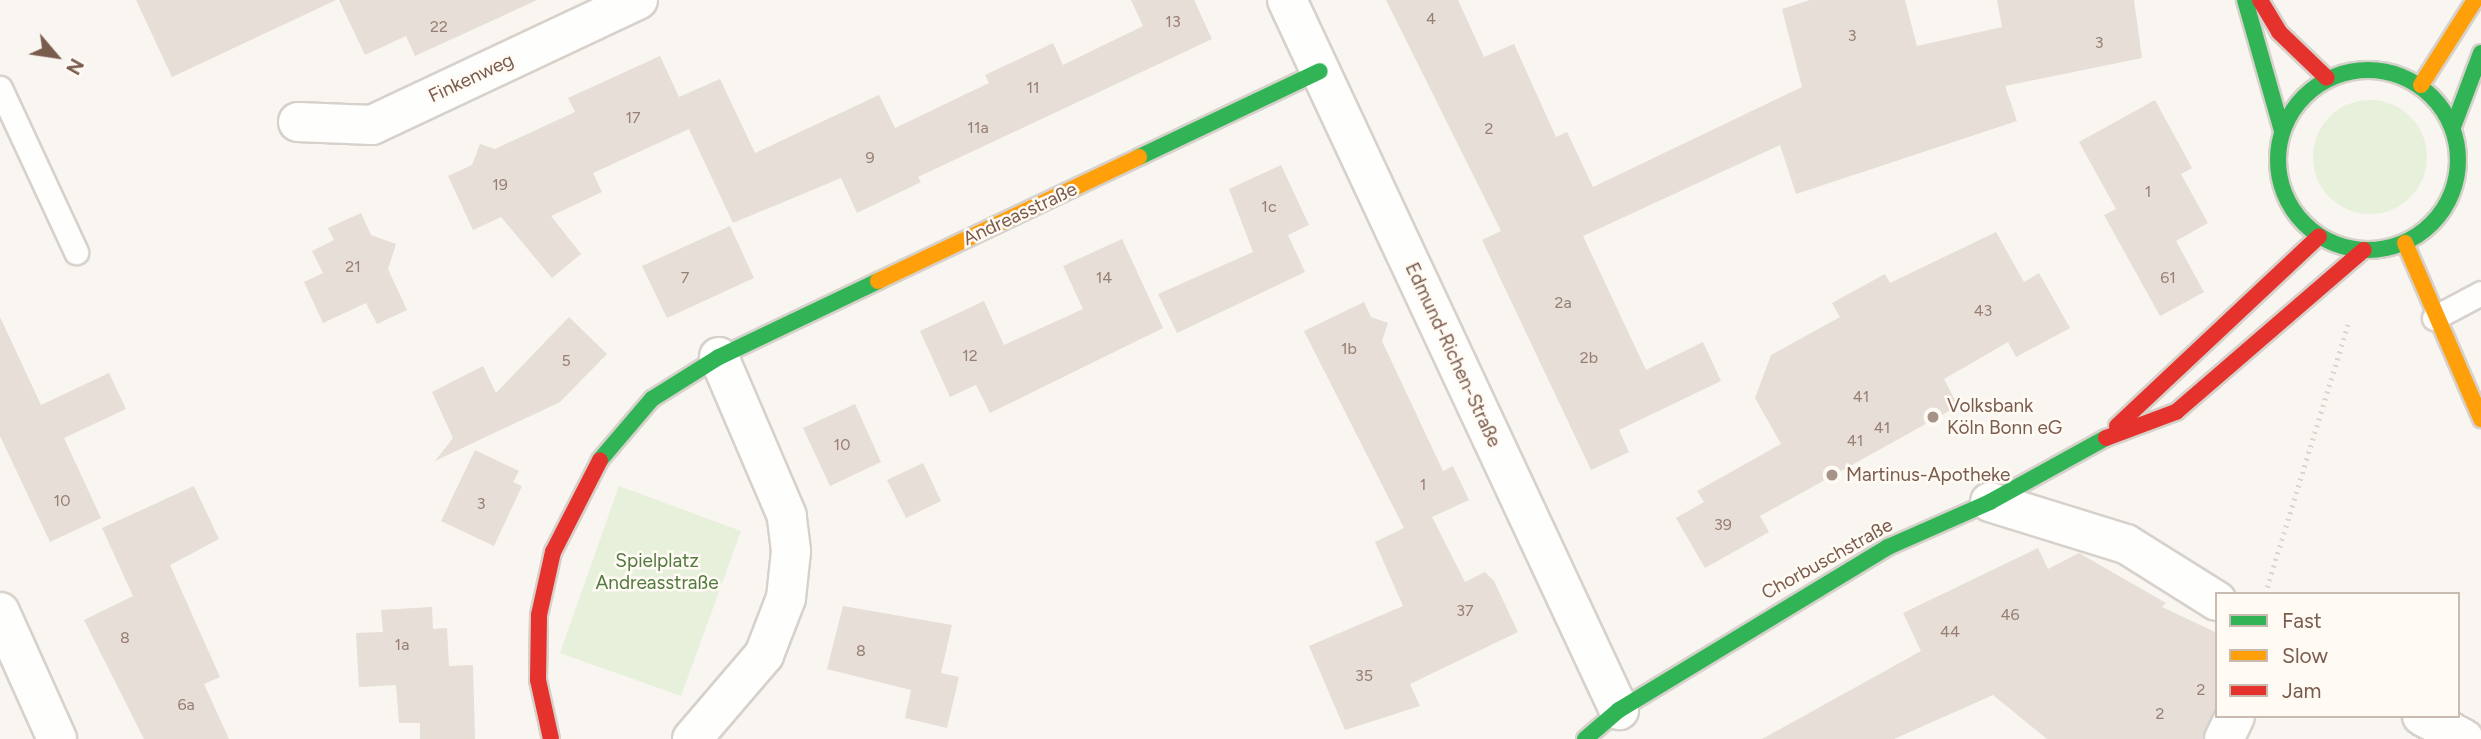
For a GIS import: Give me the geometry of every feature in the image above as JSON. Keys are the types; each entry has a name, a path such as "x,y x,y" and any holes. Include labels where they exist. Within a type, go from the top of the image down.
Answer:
{"main road":[{"path":"2245,0 2282,131"},
{"path":"2260,0 2279,32 2327,78"},
{"path":"2421,85 2475,0"},
{"path":"2453,127 2481,53"},
{"path":"2358,69 2391,72 2421,85 2453,127 2459,161 2452,194 2433,223 2405,243 2364,250 2319,236 2297,216 2283,190 2278,161 2282,131 2299,100 2327,78 2358,69"},
{"name":"Andreasstraße","path":"551,739 538,680 539,615 552,552 575,499 614,439 652,398 719,357 1320,71"},
{"name":"Chorbuschstraße","path":"2103,439 2319,236"},
{"path":"2405,243 2434,318 2481,419"},
{"name":"Chorbuschstraße","path":"1586,739 1619,710 1888,547 1990,502 2103,439 2176,412 2364,250"}],"street":[{"name":"Finkenweg","path":"298,121 372,124 638,0"},
{"name":"Edmund-Richen-Straße","path":"1287,0 1619,710"},
{"path":"692,739 764,655 786,598 791,551 787,516 719,357"},
{"path":"1990,502 2126,544 2215,600"},
{"path":"0,612 57,739"},
{"path":"2224,739 2234,718"},
{"path":"2426,718 2464,739"}],"lane":[{"path":"0,88 76,252"},
{"path":"2434,318 2481,293"}],"path":[{"path":"2266,592 2351,316"}],"green space":[{"path":"2370,100 2392,105 2410,117 2422,135 2427,157 2422,179 2410,197 2392,209 2370,214 2348,209 2330,197 2318,179 2313,157 2318,135 2330,117 2348,105"},
{"name":"Spielplatz Andreasstraße","path":"619,486 741,531 681,696 560,653"}],"building":[{"path":"136,0 336,0 172,77"},
{"path":"339,0 537,0 415,56 406,36 365,55"},
{"path":"1131,0 1194,0 1212,39 918,177 921,182 857,213 841,178 733,223 689,129 593,173 602,192 551,216 581,254 552,278 501,217 473,230 448,176 472,165 480,144 495,149 575,112 568,98 660,56 679,97 720,79 755,153 879,95 895,128 989,83 985,75 1053,43 1063,65 1143,26"},
{"path":"1386,0 1458,0 1484,57 1514,44 1556,137 1567,132 1593,187 1802,87 1782,9 1810,0 1905,0 1917,46 2002,27 1997,0 2134,0 2142,58 2005,86 2017,121 1796,194 1780,145 1583,236 1646,370 1703,342 1721,381 1619,430 1629,452 1591,470 1482,240 1501,231"},
{"path":"2155,100 2192,168 2181,174 2208,223 2176,241 2204,292 2160,316 2104,215 2116,209 2079,142"},
{"path":"1281,165 1309,225 1288,235 1305,272 1177,333 1158,294 1253,252 1229,189"},
{"path":"361,213 371,235 396,244 388,269 407,310 377,324 366,303 323,323 304,282 323,273 312,251 334,240 328,228"},
{"path":"730,226 754,278 667,318 642,266"},
{"path":"1996,232 2024,282 2039,273 2070,328 2016,357 2008,342 1944,379 1958,406 1760,516 1769,532 1705,568 1676,518 1704,502 1697,491 1781,444 1755,398 1771,355 1840,317 1832,303 1885,274 1890,283"},
{"path":"1122,239 1163,328 990,413 976,385 950,397 920,331 984,301 1004,345 1083,309 1063,266"},
{"path":"1364,302 1371,317 1388,323 1382,341 1443,471 1453,466 1469,500 1432,517 1465,582 1485,572 1494,581 1518,632 1410,684 1420,706 1345,730 1309,646 1403,606 1375,542 1404,528 1304,331"},
{"path":"0,317 41,405 109,373 126,409 64,438 101,518 50,542 0,436"},
{"path":"569,317 607,354 560,402 435,461 453,438 432,392 483,366 496,393"},
{"path":"855,404 881,462 830,486 803,428"},
{"path":"475,450 519,471 513,482 522,486 494,546 441,521"},
{"path":"923,463 941,501 906,518 887,480"},
{"path":"194,486 219,539 170,565 220,677 204,684 229,739 144,739 84,620 133,596 102,528"},
{"path":"2038,548 2048,569 2079,553 2166,603 2162,607 2215,632 2215,710 2202,739 2047,739 1993,695 1894,739 1762,739 1921,651 1903,613"},
{"path":"843,606 952,625 941,673 959,677 947,728 905,718 911,690 827,669"},
{"path":"432,607 433,629 447,628 449,666 473,665 475,739 420,739 420,723 399,723 396,685 359,687 356,633 383,632 381,610"}],"traffic: fast":[{"path":"2245,0 2282,131"},
{"path":"2453,127 2481,53"},
{"path":"2368,70 2402,77 2432,96 2451,126 2458,160 2451,194 2432,224 2402,243 2368,250 2334,243 2304,224 2285,194 2278,160 2285,126 2304,96 2334,77 2368,70"},
{"path":"1139,157 1320,71"},
{"path":"600,460 652,399 719,357 878,281"},
{"path":"1585,739 1619,710 1888,547 1990,502 2106,438"}],"traffic: slow":[{"path":"2421,85 2475,0"},
{"path":"878,281 1139,157"},
{"path":"2405,243 2481,419"}],"traffic: jam":[{"path":"2260,0 2279,32 2327,78"},
{"path":"2117,426 2319,236"},
{"path":"2106,438 2176,412 2364,250"},
{"path":"551,739 538,680 539,615 553,552 600,460"}],"place":[{"name":"Volksbank Köln Bonn eG","path":"1933,417"},
{"name":"Martinus-Apotheke","path":"1832,475"}]}
